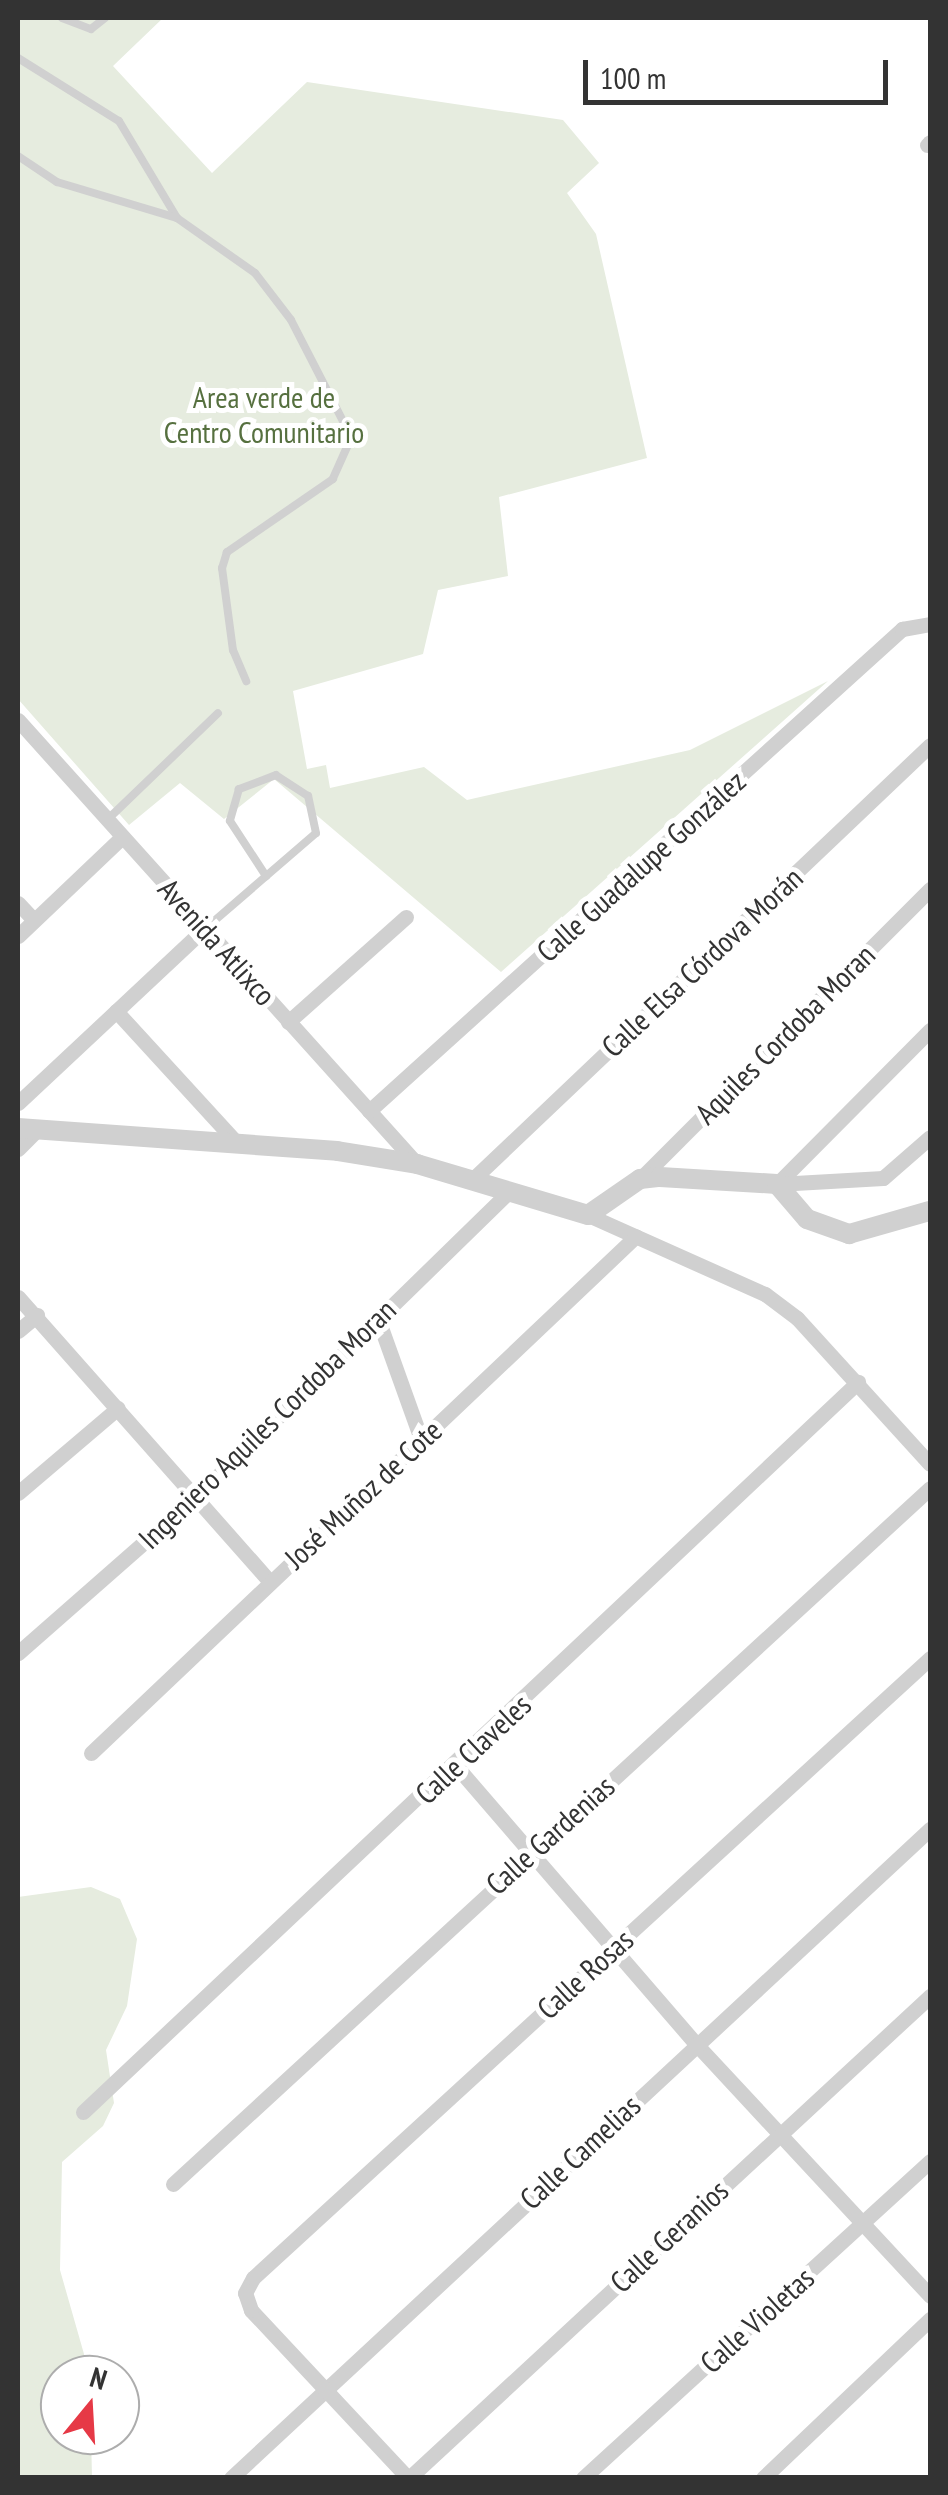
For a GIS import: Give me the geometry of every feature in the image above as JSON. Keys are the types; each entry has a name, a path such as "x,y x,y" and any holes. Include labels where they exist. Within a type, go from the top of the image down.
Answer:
{"street":[{"name":"Calle Guadalupe González","path":"370,1112 922,623"},
{"name":"Avenida Atlixco","path":"18,720 417,1164"},
{"name":"Calle Elsa Córdova Morán","path":"473,1179 930,745"},
{"path":"18,936 122,837"},
{"name":"Aquiles Cordoba Moran","path":"588,1215 640,1179 930,889"},
{"path":"18,902 34,920"},
{"path":"288,1022 406,917"},
{"path":"18,1103 204,928"},
{"path":"116,1011 238,1143"},
{"path":"776,1184 930,1030"},
{"path":"18,1128 238,1143 417,1164 588,1215 765,1294 858,1382 930,1464"},
{"path":"18,1149 39,1128"},
{"path":"640,1179 776,1184 884,1178 930,1138"},
{"path":"776,1184 828,1231 850,1234 930,1211"},
{"name":"Ingeniero Aquiles Cordoba Moran","path":"18,1653 197,1496 511,1190"},
{"name":"José Muñoz de Cote","path":"91,1754 636,1236"},
{"path":"18,1297 38,1315 270,1582"},
{"path":"18,1331 38,1315"},
{"path":"378,1319 422,1439"},
{"name":"Calle Claveles","path":"83,2112 456,1766 858,1382"},
{"path":"18,1494 118,1408"},
{"name":"Calle Gardenias","path":"172,2184 930,1488"},
{"name":"Calle Rosas","path":"326,2388 251,2310 246,2294 253,2278 930,1658"},
{"path":"456,1766 696,2044 930,2296"},
{"name":"Calle Camelias","path":"231,2478 930,1829"},
{"name":"Calle Geranios","path":"408,2478 930,1996"},
{"name":"Calle Violetas","path":"583,2478 930,2161"},
{"path":"763,2478 930,2320"},
{"path":"326,2388 408,2478"}],"lane":[{"path":"62,18 91,29 105,18"},
{"path":"18,58 119,121 177,218"},
{"path":"18,156 57,182 177,218 255,273 291,320 344,423 347,447 334,479 227,552 222,568 233,650 246,682"},
{"path":"107,820 218,713"},
{"path":"204,928 266,876 318,823 308,796 276,775 239,789 230,821 266,876"}],"green space":[{"name":"Area verde de Centro Comunitario","path":"18,18 163,18 113,66 212,173 307,82 563,120 599,163 567,193 596,234 647,458 499,497 508,576 438,590 423,654 293,691 307,769 326,765 330,788 424,767 467,800 690,750 828,681 501,972 274,779 224,819 180,783 129,825 18,699"},
{"path":"91,1887 120,1899 137,1939 127,2006 106,2050 114,2103 103,2126 62,2162 60,2270 84,2355 40,2355 40,2455 91,2455 92,2477 18,2478 18,1897"}]}
